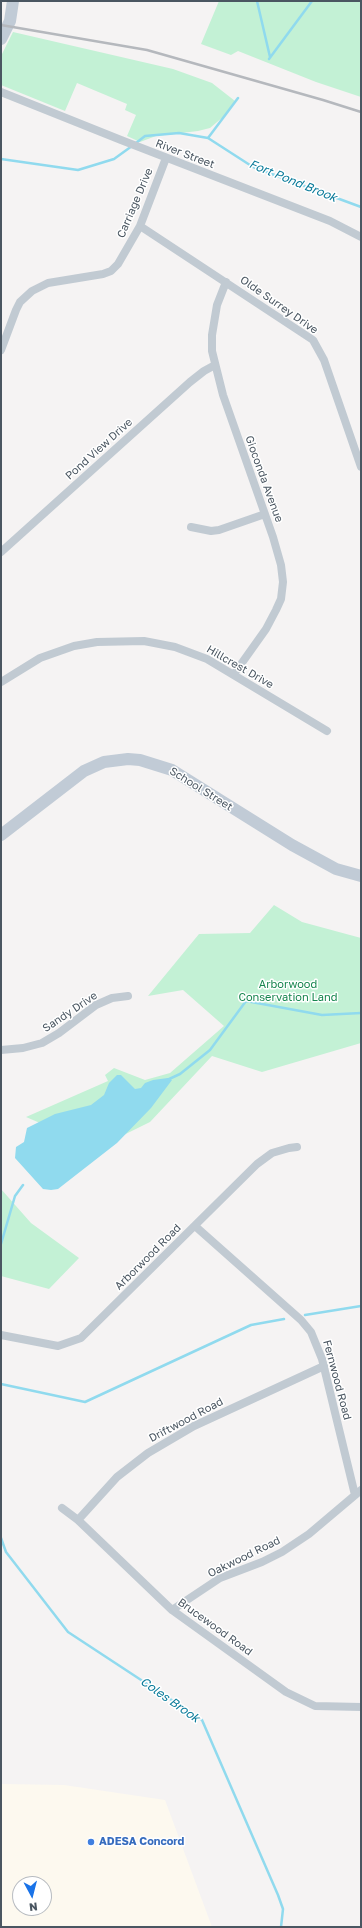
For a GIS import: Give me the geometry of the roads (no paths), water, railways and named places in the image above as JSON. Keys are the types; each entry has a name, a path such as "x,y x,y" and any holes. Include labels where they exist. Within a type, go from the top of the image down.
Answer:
{"street":[{"path":"1,39 10,21 13,1"},
{"name":"River Street","path":"1,92 166,158 330,221 361,237"},
{"name":"Carriage Drive","path":"1,350 16,310 26,296 43,285 98,275 112,270 122,258 140,226 166,158"},
{"name":"Olde Surrey Drive","path":"140,226 307,336 318,347 324,360 361,468"},
{"name":"Gioconda Avenue","path":"226,282 217,305 212,335 212,351 224,397 265,514 281,565 283,590 281,600 271,619 234,674"},
{"name":"Pond View Drive","path":"1,552 190,382 204,371 215,365"},
{"path":"190,527 210,531 219,530 265,514"},
{"name":"Hillcrest Drive","path":"1,682 28,664 51,653 85,644 111,641 144,641 175,647 207,659 327,731"},
{"name":"School Street","path":"1,835 84,771 104,762 128,759 140,760 172,770 292,845 336,869 361,876"},
{"name":"Sandy Drive","path":"1,1050 23,1048 42,1043 59,1033 96,1005 112,998 128,996"},
{"name":"Arborwood Road","path":"1,1335 58,1346 81,1338 264,1158 272,1153 297,1147"},
{"name":"Fernwood Road","path":"195,1226 306,1326 317,1344 324,1366 358,1492"},
{"name":"Driftwood Road","path":"78,1520 117,1477 148,1453 194,1426 324,1366"},
{"name":"Oakwood Road","path":"172,1610 220,1578 262,1562 282,1552 309,1534 358,1492"},
{"name":"Brucewood Road","path":"62,1508 78,1520 172,1610 293,1696 308,1703 322,1707 361,1707"}],"water":[{"path":"117,1075 121,1075 135,1089 141,1088 145,1083 153,1080 168,1078 172,1080 151,1108 117,1143 58,1189 43,1189 15,1158 16,1147 24,1142 27,1128 55,1114 91,1105 104,1095 109,1083"}],"waterway":[{"path":"257,1 270,57"},
{"path":"269,59 312,1"},
{"path":"208,138 238,98"},
{"name":"Fort Pond Brook","path":"136,143 145,136 179,133 208,138 253,167 361,207"},
{"name":"Fort Pond Brook","path":"1,159 78,170 114,159 132,146"},
{"path":"167,1080 180,1074 210,1050 246,1001 322,1015 361,1013"},
{"path":"1,1244 15,1196 23,1185"},
{"path":"305,1315 361,1306"},
{"path":"1,1384 85,1402 251,1325 284,1319"},
{"name":"Coles Brook","path":"1,1538 6,1552 68,1632 202,1720 278,1895 283,1909 281,1927"}],"railway":[{"path":"1,25 147,50 361,112"}],"place":[{"name":"ADESA Concord","path":"91,1842"}],"park label":[{"name":"Arborwood Conservation Land","path":"288,991"}]}
